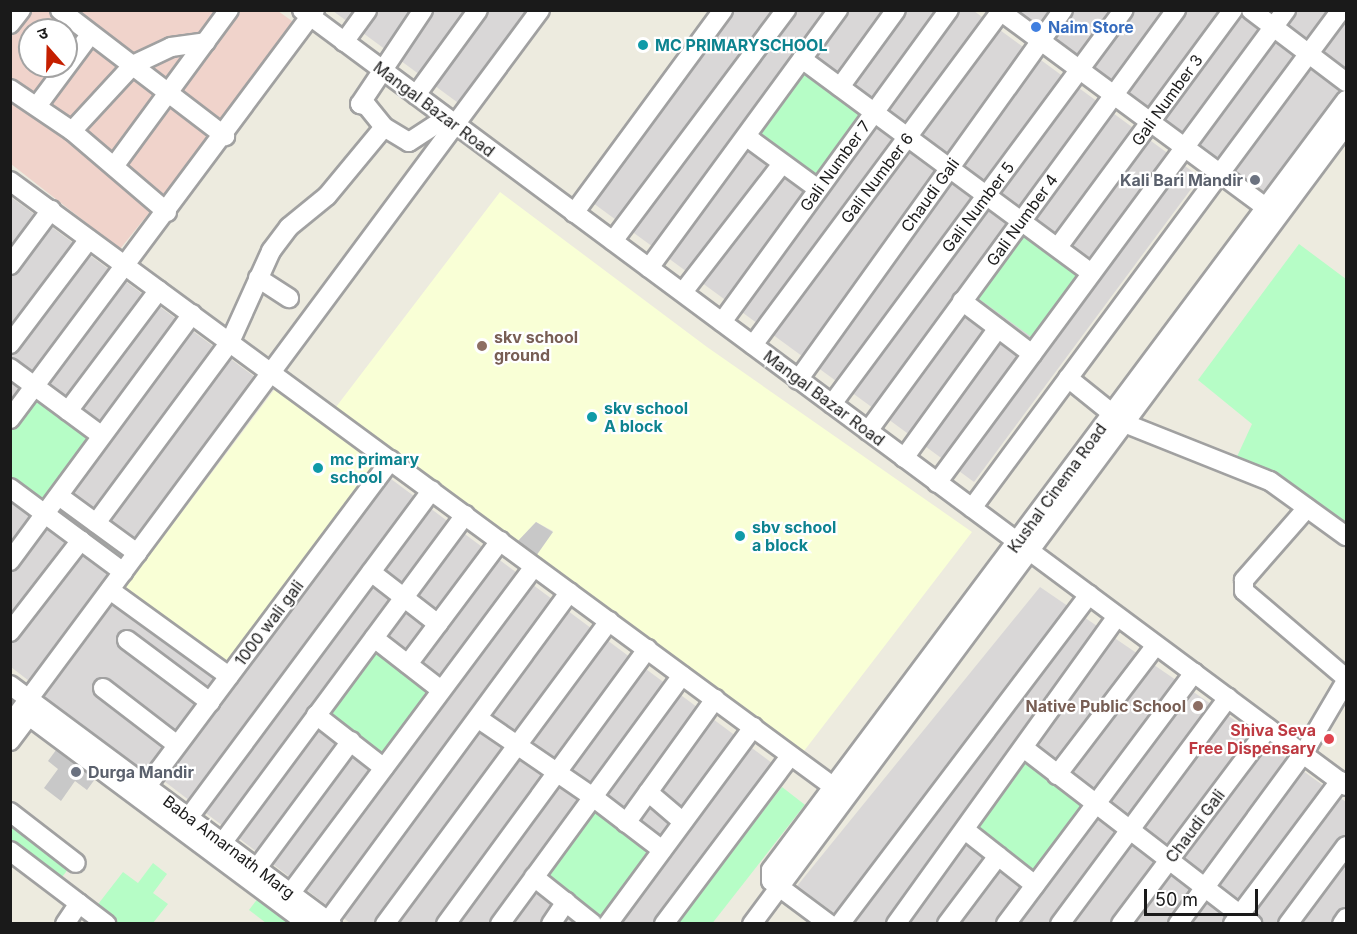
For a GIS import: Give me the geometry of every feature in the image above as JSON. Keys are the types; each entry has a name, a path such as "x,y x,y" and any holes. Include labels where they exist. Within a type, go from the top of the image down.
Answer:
{"street":[{"path":"10,24 21,10"},
{"path":"60,10 90,35 170,91 225,136"},
{"path":"115,165 229,10"},
{"path":"344,42 367,10"},
{"path":"423,10 380,69 360,104 367,106 384,127 409,142 451,121"},
{"path":"416,95 478,10"},
{"path":"10,724 271,372 451,121 540,10"},
{"path":"574,213 723,10"},
{"path":"613,241 786,10"},
{"path":"649,268 838,10"},
{"path":"840,87 896,10"},
{"name":"Gali Number 7","path":"722,322 949,10"},
{"name":"Chaudi Gali","path":"798,380 1063,10"},
{"name":"Gali Number 5","path":"832,404 1124,10"},
{"name":"Gali Number 4","path":"868,431 1176,10"},
{"name":"Gali Number 3","path":"1058,247 1233,10"},
{"path":"1251,10 1347,82"},
{"path":"938,483 1286,10"},
{"path":"972,508 1341,10"},
{"path":"1001,11 1271,211"},
{"name":"Gali Number 6","path":"753,345 1001,11"},
{"path":"10,419 16,399 35,386 225,136 309,13"},
{"name":"Mangal Bazar Road","path":"309,13 380,69 1345,784"},
{"path":"37,106 90,35"},
{"path":"72,131 133,65 171,46 206,42"},
{"path":"802,59 1091,273"},
{"path":"10,89 72,131 115,165 167,212"},
{"name":"Kushal Cinema Road","path":"752,924 774,881 1271,211 1347,100"},
{"name":"Kushal Cinema Road","path":"1271,211 1347,125"},
{"path":"96,523 230,342 271,251 289,228 327,195 384,127"},
{"path":"747,137 818,189"},
{"path":"683,292 783,164"},
{"path":"11,182 840,791"},
{"path":"10,265 51,210"},
{"path":"10,344 89,239"},
{"path":"258,278 289,298"},
{"path":"68,411 159,290"},
{"path":"962,300 1032,354"},
{"path":"10,561 192,315"},
{"path":"904,458 998,328"},
{"path":"10,368 102,436"},
{"path":"1068,378 1118,418 1270,481 1347,536"},
{"name":"1000 wali gali","path":"147,786 391,460"},
{"path":"11,489 123,572"},
{"path":"189,818 432,490"},
{"path":"59,496 137,553"},
{"path":"1178,924 1303,754 1347,679 1244,591 1244,580 1307,508"},
{"path":"222,842 465,515"},
{"path":"10,632 81,540"},
{"path":"408,664 500,541"},
{"path":"291,894 534,567"},
{"path":"371,572 438,624"},
{"path":"110,590 229,676"},
{"path":"330,922 570,592"},
{"path":"840,924 1089,595"},
{"path":"896,924 1025,749 1117,617"},
{"path":"385,924 609,621"},
{"path":"374,638 441,690"},
{"path":"127,640 210,702"},
{"path":"1057,775 1156,645"},
{"path":"446,924 647,649"},
{"path":"1006,924 1194,673"},
{"path":"500,924 682,675"},
{"name":"Baba Amarnath Marg","path":"10,685 90,753 147,786 330,922"},
{"path":"103,688 177,745"},
{"path":"1060,924 1228,698"},
{"path":"626,823 715,699"},
{"path":"316,715 384,768"},
{"path":"10,741 29,716 90,753 308,924"},
{"path":"479,719 593,797 662,850"},
{"path":"608,924 753,727"},
{"name":"Chaudi Gali","path":"1122,924 1268,728"},
{"path":"257,868 351,741"},
{"path":"1025,749 1094,805 1204,888 1242,921 1345,784"},
{"path":"664,924 790,756"},
{"path":"648,792 683,822"},
{"path":"10,812 76,863"},
{"path":"965,830 1035,885"},
{"path":"1288,924 1347,846"},
{"path":"10,851 106,924"},
{"path":"947,924 998,856"},
{"path":"534,877 593,924"},
{"path":"774,881 829,924"},
{"path":"550,924 566,902"},
{"path":"65,924 79,903"},
{"path":"1342,924 1347,918"}],"shaded area":[{"path":"735,10 974,11 1200,177 974,482 593,203"},
{"path":"10,11 278,11 299,26 120,249 11,164"},
{"path":"333,11 532,11 461,105"},
{"path":"1014,11 1346,11 1346,99 1268,199"},
{"path":"500,192 707,347 972,532 804,751 536,556 553,531 536,522 517,542 336,407"},
{"path":"11,197 259,380 33,684 11,667"},
{"path":"275,389 375,464 225,663 125,588"},
{"path":"387,476 776,766 657,924 350,923 160,778"},
{"path":"536,522 553,532 536,556 517,542"},
{"path":"1040,587 1252,732 1113,923 848,923 797,886"},
{"path":"112,600 217,679 145,774 40,695"},
{"path":"1266,744 1346,802 1346,923 1129,924"},
{"name":"Durga Mandir","path":"59,746 98,775 87,790 75,781 61,801 44,788 58,769 48,761"}],"green space":[{"path":"807,70 864,113 814,178 758,135"},
{"path":"1025,231 1082,273 1034,339 977,297"},
{"path":"1299,244 1346,279 1346,534 1235,461 1252,424 1198,380"},
{"path":"33,397 91,440 42,506 11,483 11,428"},
{"path":"63,503 128,553 119,565 54,514"},
{"path":"373,651 431,693 383,760 325,717"},
{"path":"1026,763 1084,805 1036,872 978,829"},
{"path":"782,787 805,805 712,924 676,923"},
{"path":"595,812 652,854 604,920 547,878"},
{"path":"10,818 72,864 59,881 11,844"},
{"path":"153,863 167,874 153,893 168,904 153,923 108,923 92,912 123,872 138,883"},
{"path":"262,893 302,923 266,923 249,910"}],"waterway":[{"path":"10,698 15,701"}],"place":[{"name":"Naim Store","path":"1036,27"},
{"name":"MC PRIMARYSCHOOL","path":"643,45"},
{"name":"Kali Bari Mandir","path":"1255,180"},
{"name":"skv school ground","path":"482,346"},
{"name":"skv school A block","path":"592,417"},
{"name":"mc primary school","path":"318,468"},
{"name":"sbv school a block","path":"740,536"},
{"name":"Native Public School","path":"1198,706"},
{"name":"Shiva Seva Free Dispensary","path":"1329,739"},
{"name":"Durga Mandir","path":"76,772"}]}
